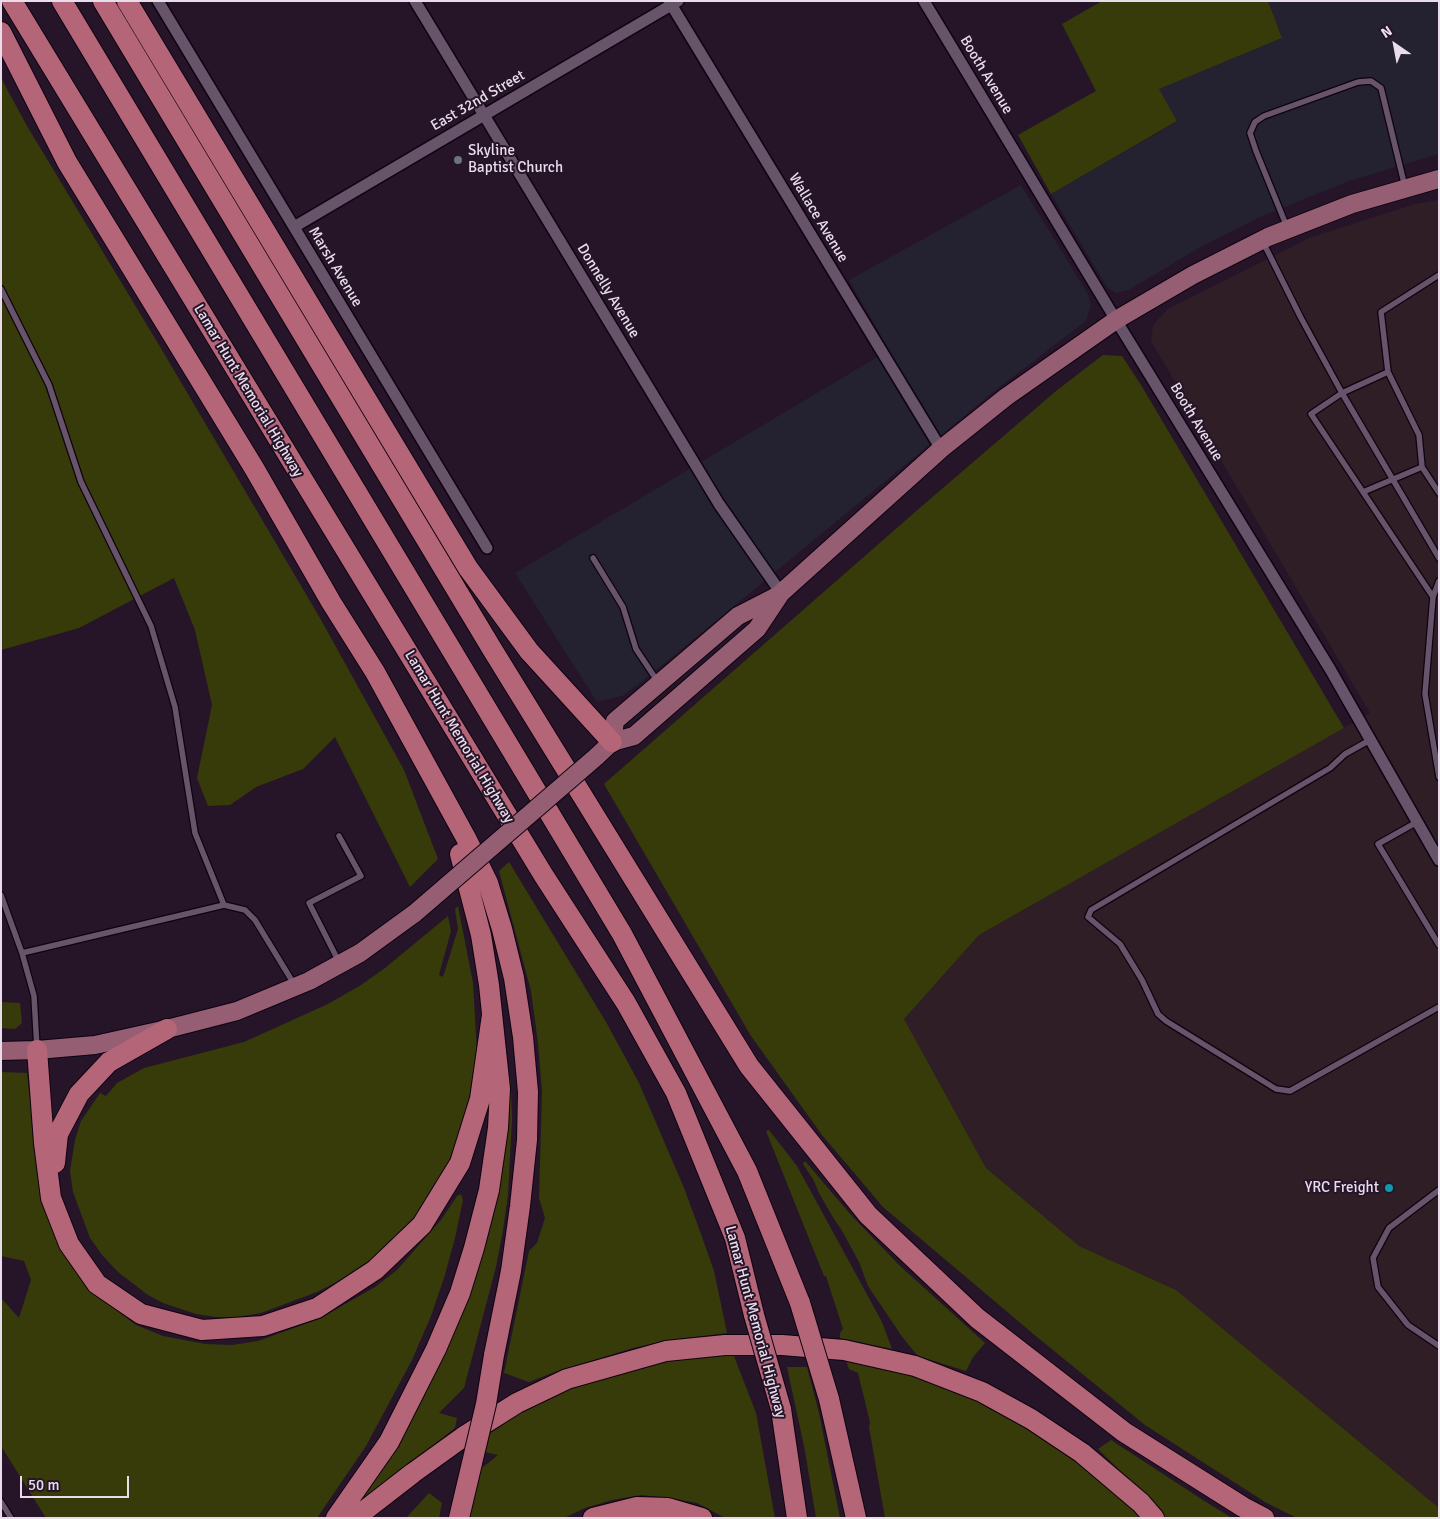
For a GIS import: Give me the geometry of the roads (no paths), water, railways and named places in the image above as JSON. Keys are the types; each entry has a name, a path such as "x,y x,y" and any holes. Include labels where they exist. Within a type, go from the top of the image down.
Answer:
{"highway":[{"name":"Lamar Hunt Memorial Highway","path":"12,1 538,868 626,1003 680,1102 735,1238 754,1315 781,1409 797,1518"},
{"path":"62,1 622,934 747,1171 800,1303 829,1399 856,1518"},
{"path":"102,1 492,649 749,1066 868,1215 977,1318 1124,1432 1243,1507 1264,1518"},
{"path":"126,1 468,568 529,651 612,742"},
{"path":"1,32 67,162 254,468 412,738 488,883 514,978 523,1037 528,1092 528,1140 512,1261 486,1404 459,1518"},
{"path":"336,1518 389,1442 436,1349 460,1293 489,1190 498,1128 500,1088 489,986 481,935 459,847 412,738"},
{"path":"37,1050 44,1143 51,1198 69,1244 97,1284 142,1314 202,1330 262,1326 317,1308 375,1270 422,1225 460,1163 480,1099 492,1015"},
{"path":"51,1198 58,1134 79,1094 109,1062 167,1029"},
{"path":"355,1518 463,1437 517,1403 567,1379 666,1351 725,1345 782,1345 844,1350 916,1366 982,1392 1031,1419 1082,1453 1141,1503 1154,1518"},
{"path":"593,1518 637,1507 668,1508 702,1518"}],"main road":[{"path":"1,1051 95,1045 237,1011 309,981 360,953 415,913 612,742 634,736 757,628 781,593 941,449 1006,397 1116,320 1193,275 1262,240 1352,204 1439,179"},
{"path":"612,742 615,721 738,616 781,593"}],"street":[{"name":"Marsh Avenue","path":"158,1 487,548"},
{"name":"Donnelly Avenue","path":"415,1 719,504 781,593"},
{"name":"Booth Avenue","path":"924,1 1116,320 1325,661 1439,860"},
{"name":"East 32nd Street","path":"294,227 673,3"},
{"name":"Wallace Avenue","path":"673,3 941,449"}],"lane":[{"path":"1288,230 1250,133 1255,122 1264,116 1358,82 1371,81 1381,88 1405,189"},
{"path":"1262,240 1301,318 1342,392 1439,558"},
{"path":"1439,275 1380,312 1388,372 1419,435 1422,467 1439,493"},
{"path":"1,289 49,385 81,482 151,626 175,707 195,833 224,906"},
{"path":"1388,372 1342,392 1311,414 1433,596"},
{"path":"1364,492 1422,467"},
{"path":"593,558 623,607 636,649 660,683"},
{"path":"1439,581 1433,596 1425,694 1439,777"},
{"path":"1370,740 1345,754 1330,768 1091,910 1088,917 1120,944 1142,980 1158,1014 1166,1021 1276,1090 1290,1091 1439,1007"},
{"path":"1417,822 1378,844 1439,945"},
{"path":"339,836 360,876 309,903 340,964"},
{"path":"1,895 22,952 34,996 37,1050"},
{"path":"22,952 224,906 244,910 255,920 295,987"},
{"path":"1439,1190 1389,1228 1373,1258 1378,1287 1408,1325 1439,1346"},
{"path":"1,1502 11,1518"}],"place":[{"name":"Skyline Baptist Church","path":"458,160"},
{"name":"YRC Freight","path":"1389,1188"}]}
